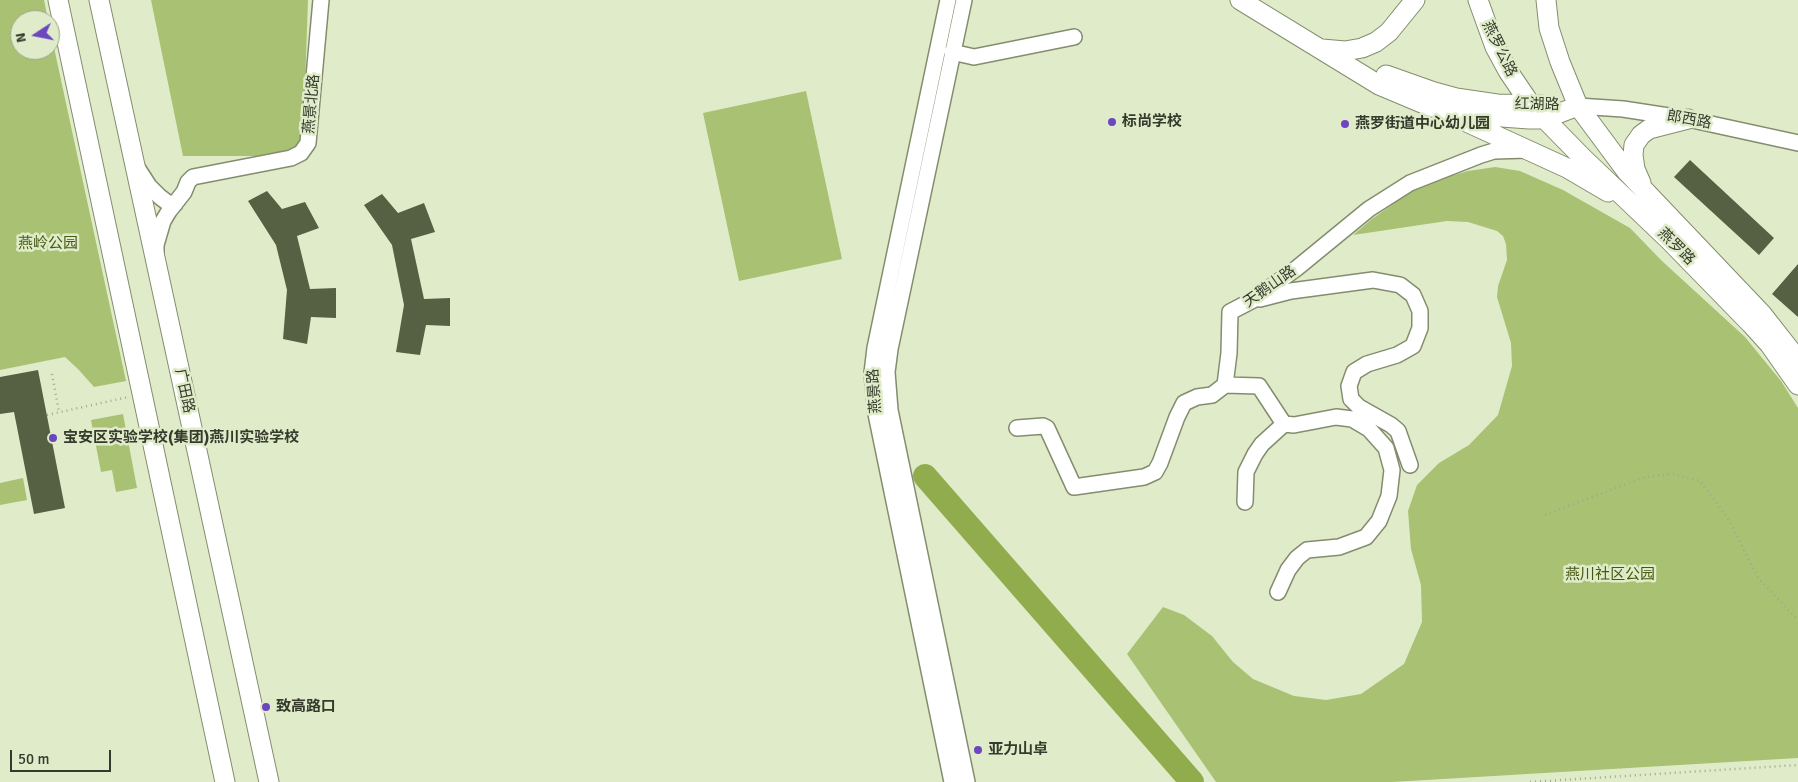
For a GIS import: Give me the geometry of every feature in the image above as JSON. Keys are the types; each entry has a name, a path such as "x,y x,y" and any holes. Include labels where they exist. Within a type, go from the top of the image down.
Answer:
{"main road":[{"path":"58,0 225,782"},
{"name":"广田路","path":"99,0 269,782"},
{"name":"红湖路","path":"1240,0 1379,85 1429,106 1468,114 1510,118 1578,106"},
{"path":"1319,49 1344,51 1362,48 1376,42 1390,32 1415,0"},
{"name":"燕罗公路","path":"1478,0 1495,47 1508,71 1538,112"},
{"path":"1546,0 1549,28 1560,62 1578,106"},
{"name":"红湖路","path":"1319,49 1434,92 1456,98 1538,112"},
{"path":"1429,106 1566,168 1638,211"},
{"name":"燕罗路","path":"1578,106 1627,172 1762,314 1798,360"},
{"name":"燕罗路","path":"1538,112 1751,324 1770,345 1798,386"},
{"path":"1644,189 1635,169 1634,145 1641,135 1649,129 1688,119"}],"street":[{"name":"燕景北路","path":"156,261 156,245 163,220 193,177 291,158 301,153 308,143 320,0"},
{"name":"燕景路","path":"948,0 875,348 872,373 876,414 952,782"},
{"name":"燕景路","path":"964,0 890,349 887,385 890,410 967,782"},
{"path":"952,52 974,57 1074,37"},
{"name":"郎西路","path":"1578,106 1688,119 1798,143"},
{"name":"天鹅山路","path":"1225,385 1229,353 1230,312 1253,300 1297,268 1369,209 1410,183 1481,154 1494,151 1528,150"},
{"path":"134,161 149,186 168,203 175,204"},
{"path":"1253,300 1291,291 1373,280 1400,285 1413,295 1420,310 1420,328 1413,346 1397,355 1367,364 1354,372 1349,386 1351,399 1359,408 1391,425 1398,431 1410,465"},
{"path":"1016,428 1043,426 1047,428 1074,487 1144,477 1155,472 1184,403 1197,397 1212,395 1225,385 1258,386 1284,424"},
{"path":"1245,502 1246,472 1254,454 1284,424 1294,425 1336,416 1352,419 1369,429 1386,448 1392,470 1389,496 1379,521 1366,537 1339,547 1307,550 1297,558 1288,570 1278,592"}],"path":[{"path":"52,374 59,412"},
{"path":"46,415 130,396"},
{"path":"1544,514 1645,477 1672,474 1700,481 1728,518 1758,578 1798,620"},
{"path":"1530,782 1798,764"}],"green space":[{"name":"燕岭公园","path":"0,0 44,0 46,10 10,10 10,60 57,60 126,381 94,387 65,357 0,370"},
{"path":"151,0 308,0 303,144 286,156 183,156"},
{"path":"806,91 842,259 739,281 703,113"},
{"name":"燕川社区公园","path":"1495,167 1520,171 1563,190 1630,228 1662,261 1745,337 1781,381 1798,408 1798,758 1392,782 1216,782 1127,654 1163,607 1184,615 1212,636 1233,662 1253,679 1294,696 1326,700 1361,694 1404,664 1422,622 1421,585 1411,549 1408,511 1417,485 1439,463 1469,445 1498,415 1512,366 1511,343 1497,297 1498,286 1507,260 1506,244 1503,236 1497,231 1468,222 1447,221 1353,235 1413,190 1437,180 1468,171"},
{"path":"123,414 137,488 116,492 112,470 101,472 91,420"},
{"path":"23,478 27,500 0,505 0,483"}],"building":[{"path":"1690,160 1774,238 1759,255 1674,177"},
{"path":"267,191 282,209 305,202 319,228 297,236 310,289 336,288 336,318 311,317 307,344 283,339 287,290 276,245 248,201"},
{"path":"382,194 398,213 424,203 435,232 411,239 424,299 450,298 450,326 426,325 420,355 396,352 404,305 392,245 364,205"},
{"path":"1798,264 1798,317 1772,294"},
{"path":"38,370 65,508 34,514 14,412 0,414 0,377"}],"waterway":[{"path":"925,476 1192,782"}],"place":[{"name":"标尚学校","path":"1112,122"},
{"name":"燕罗街道中心幼儿园","path":"1345,124"},
{"name":"宝安区实验学校(集团)燕川实验学校","path":"53,438"},
{"name":"致高路口","path":"266,707"},
{"name":"亚力山卓","path":"978,750"}]}
